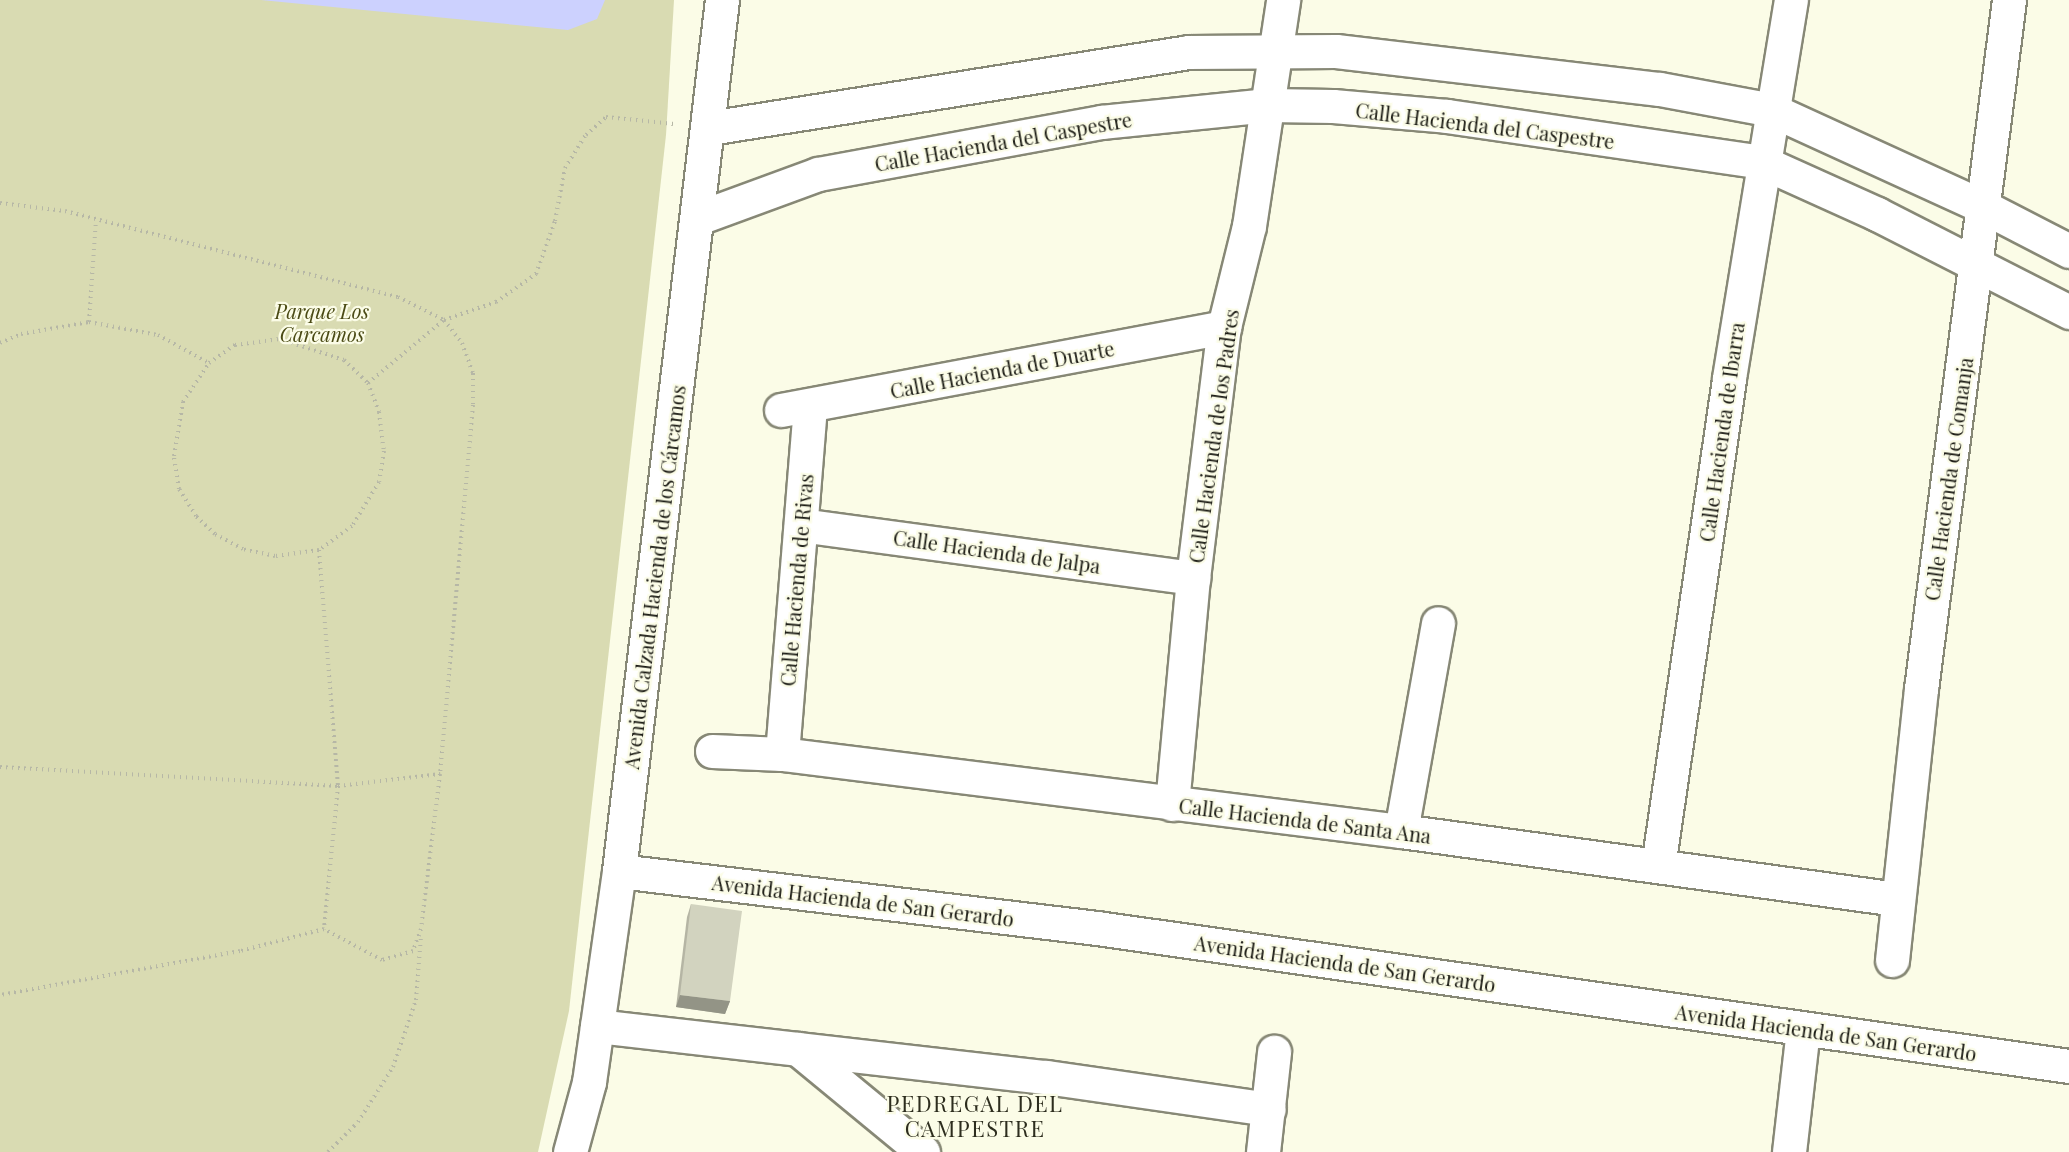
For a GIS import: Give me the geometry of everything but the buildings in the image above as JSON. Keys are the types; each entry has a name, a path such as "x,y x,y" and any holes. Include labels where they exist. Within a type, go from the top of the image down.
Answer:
{"street":[{"name":"Avenida Calzada Hacienda de los Cárcamos","path":"570,1152 589,1082 619,871 709,128 722,0"},
{"name":"Calle Hacienda de los Padres","path":"1172,804 1193,578 1224,327 1249,226 1283,0"},
{"name":"Calle Hacienda de Ibarra","path":"1658,866 1762,162 1791,0"},
{"name":"Calle Hacienda de Comanja","path":"1892,960 1897,899 1952,434 1978,264 1982,206 2009,0"},
{"path":"709,128 1188,52 1274,49 1456,62 1659,88 1772,110 1982,206 2069,251"},
{"name":"Calle Hacienda del Caspestre","path":"698,218 818,174 1101,122 1268,105 1447,116 1762,162 1978,264 2069,312"},
{"name":"Calle Hacienda de Duarte","path":"795,408 1224,327"},
{"name":"Calle Hacienda de Rivas","path":"782,754 801,525 795,408"},
{"name":"Calle Hacienda de Jalpa","path":"801,525 1193,578"},
{"path":"1401,831 1438,623"},
{"name":"Calle Hacienda de Santa Ana","path":"712,751 782,754 1401,831 1897,899"},
{"name":"Avenida Hacienda de San Gerardo","path":"619,871 1097,928 2069,1066"},
{"path":"597,1026 1046,1077 1269,1109"},
{"path":"1789,1152 1803,1029"},
{"path":"798,1049 923,1152"},
{"path":"1263,1152 1274,1052"}],"path":[{"path":"368,383 444,320 496,302 536,274 555,221 565,168 586,135 606,117 709,128"},
{"path":"0,203 65,211 338,279 398,297 444,320 468,353 474,405 440,774 421,929 416,1000 393,1067 358,1122 328,1152"},
{"path":"88,322 96,220"},
{"path":"0,343 21,334 88,322 158,335 209,363"},
{"path":"280,339 315,348 344,360 368,383 379,412 384,451 379,482 352,526 319,550 275,556 243,549 215,534 196,516 179,489 174,456 177,427 183,402 209,363 235,345 280,339"},
{"path":"319,550 339,786 324,929"},
{"path":"0,767 339,786 440,774"},
{"path":"0,995 240,951 324,929 382,960 413,951 421,929"}],"green space":[{"name":"Parque Los Carcamos","path":"0,0 674,0 666,135 569,1011 538,1152 0,1152"}],"water":[{"path":"261,0 605,0 597,19 568,30"}],"district":[{"name":"PEDREGAL DEL CAMPESTRE","path":"975,1116"}]}
